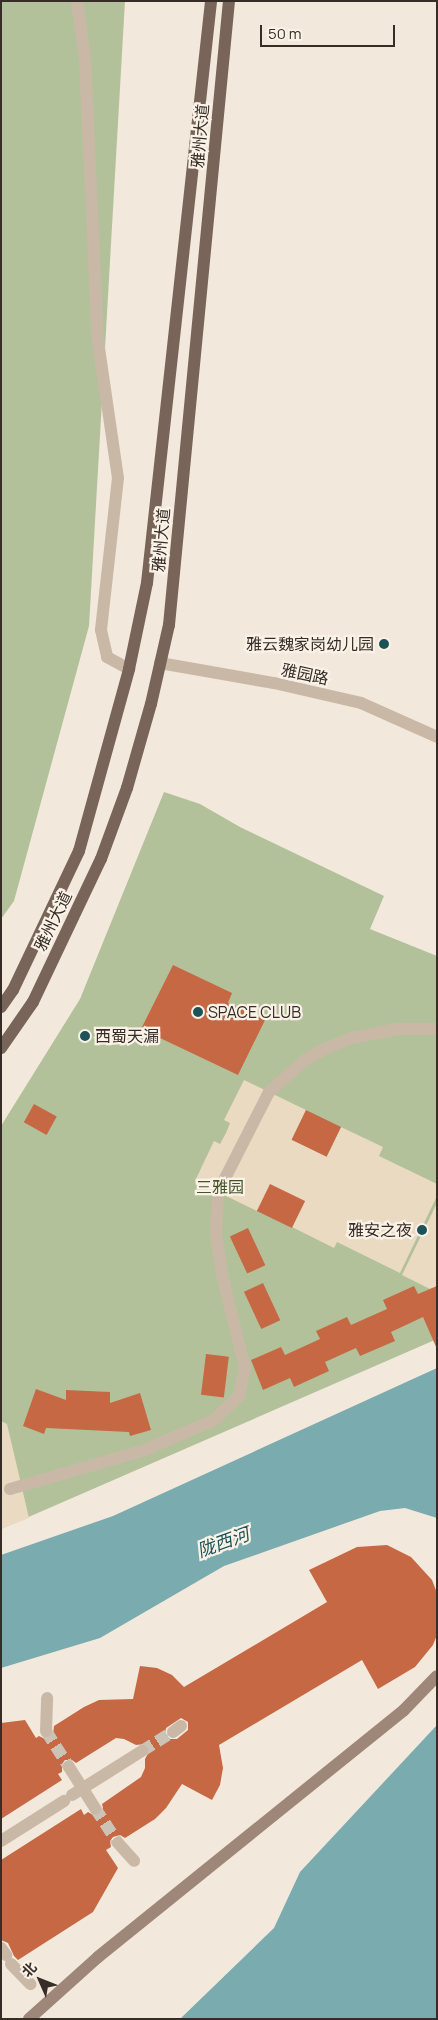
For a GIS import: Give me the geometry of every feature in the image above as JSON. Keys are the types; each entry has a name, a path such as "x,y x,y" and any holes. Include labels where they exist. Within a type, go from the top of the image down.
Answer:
{"main road":[{"name":"雅州大道","path":"1,1007 13,990 80,851 129,669 147,583 211,1"},
{"name":"雅州大道","path":"1,1048 33,1002 101,859 127,788 169,625 229,1"}],"street":[{"path":"77,1 85,59 98,341 118,478 101,630 107,657 129,669"},
{"name":"雅园路","path":"160,663 274,683 361,703 437,736"},
{"path":"10,1489 142,1451 214,1420 239,1396 245,1368 222,1274 216,1234 218,1192 269,1092 305,1060 322,1050 352,1038 397,1029 437,1029"},
{"path":"29,2019 98,1957 404,1710 437,1676"},
{"path":"46,1732 47,1698"},
{"path":"1,1841 142,1751"},
{"path":"69,1767 73,1795"},
{"path":"73,1795 95,1808"},
{"path":"118,1843 134,1861"},
{"path":"6,1956 30,1984"}],"green space":[{"path":"1,1 125,1 89,626 14,901 1,919"},
{"name":"三雅园","path":"164,792 200,804 240,827 384,896 370,929 437,956 437,1339 1,1529 1,1126 80,999"}],"shaded area":[{"path":"244,1080 306,1110 292,1140 327,1156 341,1127 383,1147 379,1156 437,1184 437,1196 400,1273 337,1242 334,1248 292,1227 305,1201 257,1211 195,1181 214,1141 220,1144 226,1133 230,1123 224,1120"},
{"path":"437,1203 437,1286 430,1289 402,1275"},
{"path":"1,1421 7,1424 29,1518 1,1529"}],"water":[{"name":"陇西河","path":"437,1368 437,1518 405,1508 380,1511 224,1566 100,1638 1,1668 1,1555 113,1516"},
{"path":"437,1725 437,2019 180,2019 274,1928 300,1872"}],"building":[{"name":"SPACE CLUB","path":"173,965 232,993 228,1003 265,1020 238,1075 141,1029"},
{"path":"34,1104 57,1117 47,1135 24,1122"},
{"path":"306,1110 341,1127 327,1157 292,1140"},
{"path":"270,1184 305,1201 292,1228 257,1211"},
{"path":"248,1228 265,1265 247,1274 230,1236"},
{"path":"263,1283 280,1320 261,1329 244,1292"},
{"path":"414,1286 418,1294 437,1286 437,1349 423,1317 391,1332 395,1341 360,1356 356,1348 325,1362 329,1371 294,1387 290,1378 263,1390 251,1360 281,1347 285,1355 320,1339 316,1331 347,1317 351,1325 387,1309 383,1300"},
{"path":"206,1354 229,1357 224,1397 201,1395"},
{"path":"36,1389 66,1400 66,1390 110,1392 110,1403 140,1393 151,1430 130,1436 129,1432 46,1428 44,1434 23,1426"},
{"path":"387,1545 411,1557 432,1580 437,1593 437,1635 433,1645 415,1667 378,1689 362,1660 219,1745 223,1768 220,1785 212,1800 182,1784 166,1808 155,1819 125,1838 120,1835 113,1837 110,1841 111,1847 106,1850 118,1868 93,1912 18,1960 8,1943 1,1940 1,1860 81,1809 84,1815 88,1812 95,1816 100,1815 103,1808 102,1804 141,1777 145,1768 145,1759 150,1750 145,1744 136,1745 124,1739 116,1738 76,1763 72,1760 65,1760 62,1764 62,1772 58,1774 62,1780 1,1819 1,1723 25,1720 36,1738 39,1736 45,1739 49,1738 53,1735 54,1726 99,1700 133,1699 140,1666 157,1668 172,1675 184,1687 327,1602 309,1570 357,1547","holes":["181,1718 188,1722 188,1730 177,1739 169,1739 165,1733 166,1728"]}],"tunnel":[{"path":"46,1731 69,1767"},
{"path":"142,1751 173,1732"},
{"path":"95,1808 118,1843"}],"place":[{"name":"雅云魏家岗幼儿园","path":"384,644"},
{"name":"SPACE CLUB","path":"198,1012"},
{"name":"西蜀天漏","path":"85,1036"},
{"name":"雅安之夜","path":"422,1230"}]}
